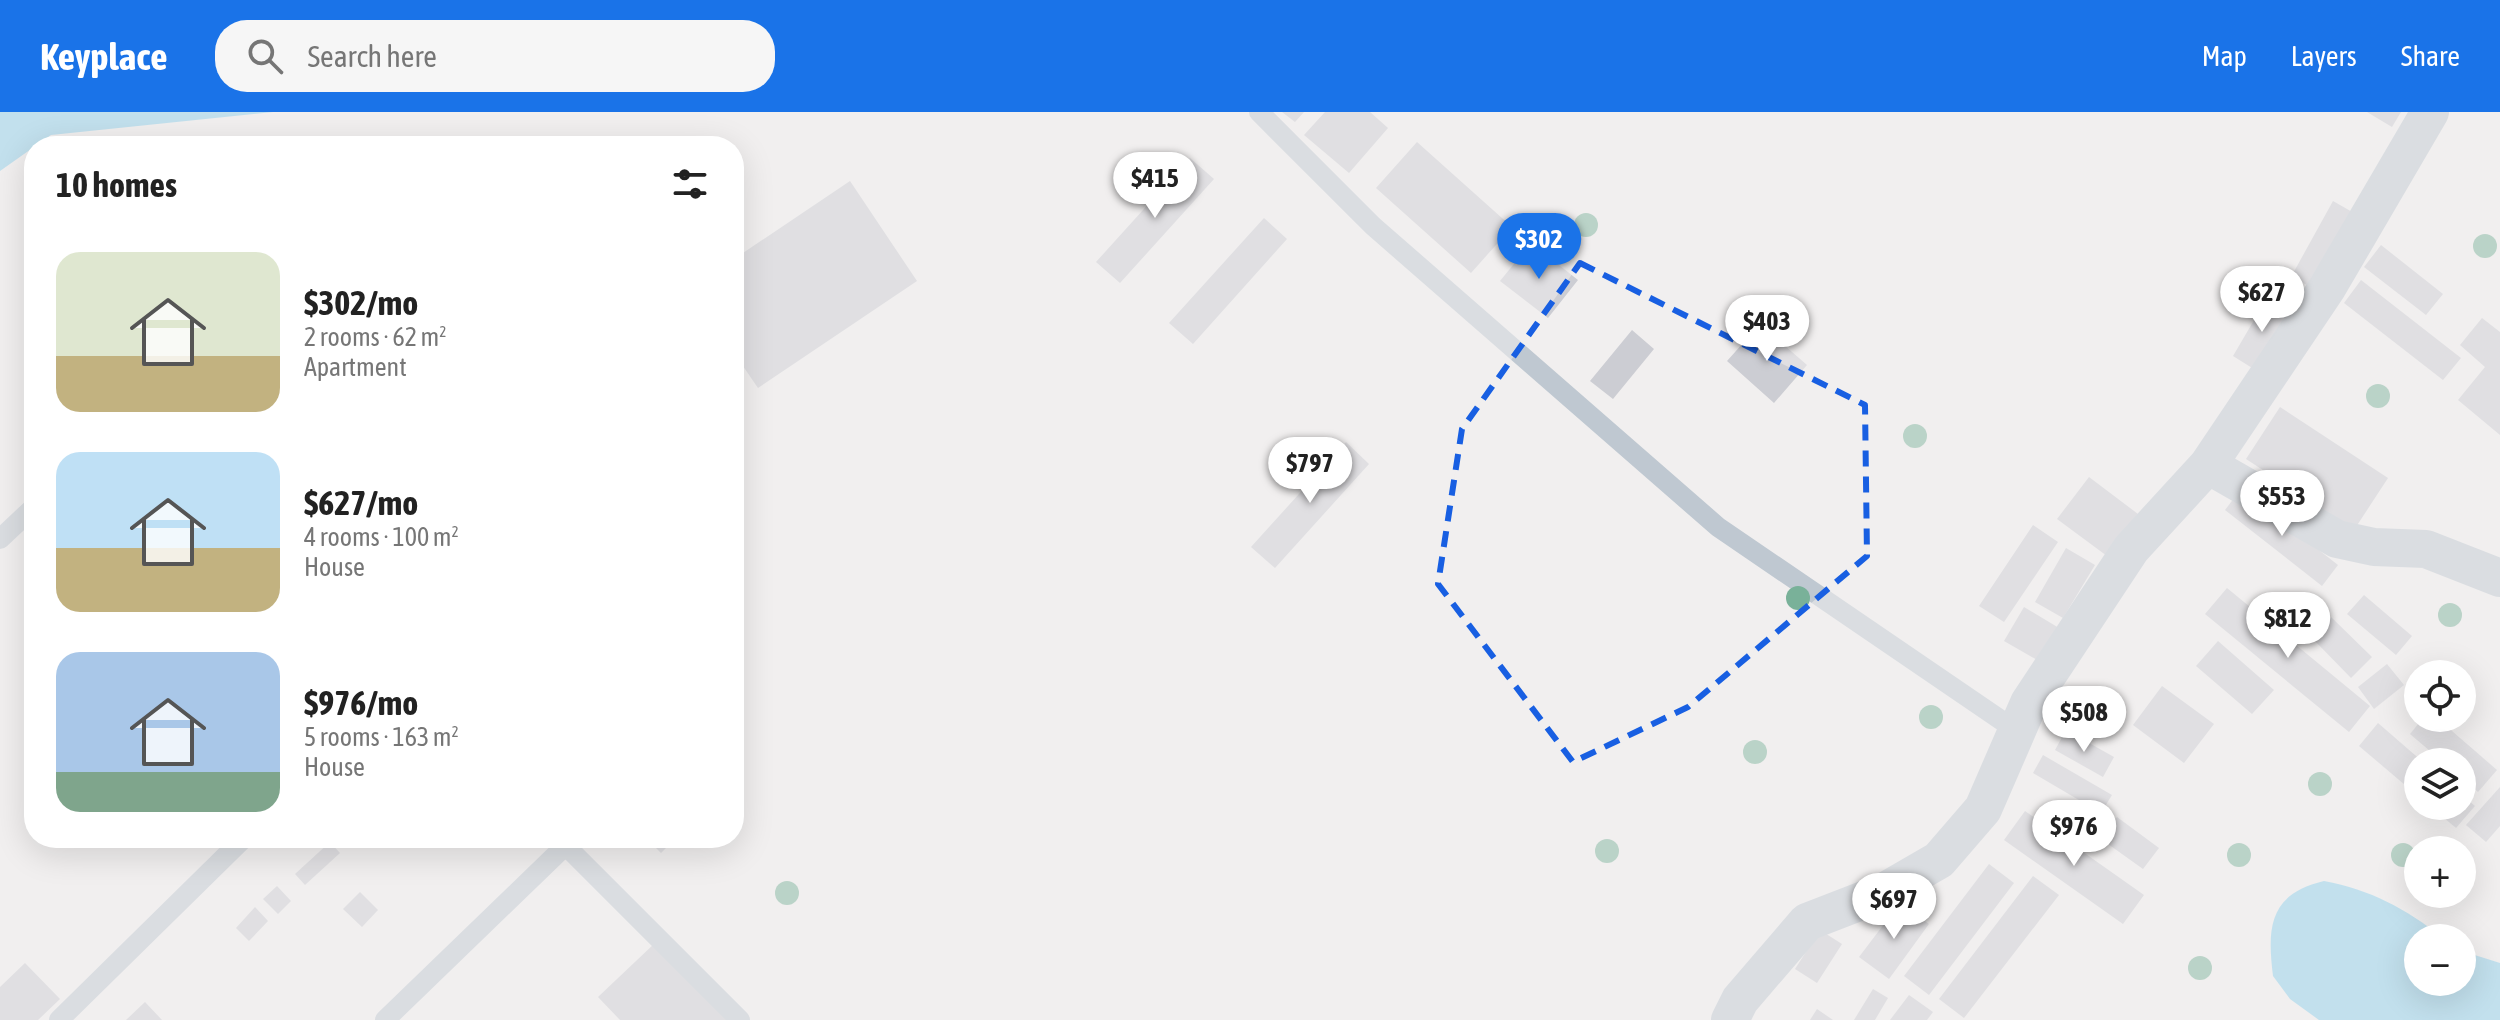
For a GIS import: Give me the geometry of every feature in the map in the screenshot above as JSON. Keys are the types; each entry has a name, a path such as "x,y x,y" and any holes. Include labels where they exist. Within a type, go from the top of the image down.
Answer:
{"street":[{"path":"1730,1020 1740,1000 1807,922 1882,893 1939,860 1983,809 2029,703 2131,549 2208,465 2327,288 2430,112"},
{"path":"2208,465 2337,539 2374,547 2426,549 2500,578"}],"lane":[{"path":"1259,112 1373,226 1718,527 2017,731"},
{"path":"2,534 24,515"},
{"path":"59,1020 234,848"},
{"path":"385,1020 555,848"},
{"path":"567,848 740,1020"}],"highlighted area":[{"path":"1580,263 1865,405 1867,556 1688,707 1573,762 1438,584 1462,429"}],"water":[{"path":"0,112 273,112 50,136 24,136 24,154 0,171"},
{"path":"2324,881 2357,889 2387,902 2423,924 2404,924 2404,996 2476,996 2476,955 2500,963 2500,1020 2319,1020 2290,999 2273,976 2271,942 2276,915 2292,894"}],"building":[{"path":"1282,112 1304,112 1295,122"},
{"path":"1325,112 1370,112 1388,128 1349,173 1304,135"},
{"path":"2367,112 2401,112 2392,127"},
{"path":"1417,142 1512,227 1471,273 1376,188"},
{"path":"1190,158 1214,179 1120,283 1096,262"},
{"path":"850,181 917,281 758,388 744,368 744,252"},
{"path":"2333,201 2354,213 2313,288 2291,277"},
{"path":"1264,218 1287,239 1193,344 1169,323"},
{"path":"1531,243 1578,280 1548,318 1500,281"},
{"path":"2381,245 2443,294 2426,315 2364,267"},
{"path":"2361,280 2461,358 2443,380 2344,303"},
{"path":"2267,298 2292,313 2257,371 2233,356"},
{"path":"2482,318 2500,332 2500,435 2458,400 2485,367 2460,345"},
{"path":"1760,324 1807,365 1774,403 1727,361"},
{"path":"1632,330 1654,349 1613,399 1590,381"},
{"path":"2280,407 2388,478 2354,530 2246,459"},
{"path":"1346,442 1369,464 1275,568 1251,547"},
{"path":"2089,477 2138,514 2107,556 2057,519"},
{"path":"2241,489 2338,565 2322,586 2225,510"},
{"path":"2033,525 2058,542 2004,622 1979,606"},
{"path":"2066,548 2095,565 2063,618 2035,602"},
{"path":"2227,588 2370,706 2349,732 2205,614"},
{"path":"2364,595 2412,636 2396,655 2347,614"},
{"path":"2024,607 2059,628 2039,661 2004,641"},
{"path":"2331,617 2372,657 2351,678 2311,637"},
{"path":"2218,641 2274,690 2252,714 2196,666"},
{"path":"2387,664 2404,685 2374,709 2358,687"},
{"path":"2162,686 2214,724 2184,763 2133,725"},
{"path":"2378,723 2407,748 2404,748 2404,784 2359,746"},
{"path":"2066,730 2114,757 2103,777 2055,750"},
{"path":"2453,732 2472,748 2426,748 2410,734"},
{"path":"2476,752 2497,770 2478,792 2476,790"},
{"path":"2043,755 2112,795 2101,813 2033,773"},
{"path":"2500,787 2500,826 2486,842 2466,825 2470,820 2476,820 2476,814"},
{"path":"2025,811 2144,895 2123,924 2004,840"},
{"path":"2117,817 2159,848 2143,869 2101,839"},
{"path":"2447,820 2463,820 2456,828"},
{"path":"323,848 335,848 340,853 305,885 295,874"},
{"path":"1989,864 2014,883 1929,995 1904,976"},
{"path":"2033,876 2059,895 1964,1018 1939,999"},
{"path":"277,886 291,901 278,914 263,899"},
{"path":"360,892 378,910 362,927 343,909"},
{"path":"1900,903 1929,924 1889,979 1859,957"},
{"path":"255,907 268,921 249,941 236,928"},
{"path":"1820,930 1842,944 1817,983 1795,969"},
{"path":"655,943 730,1020 620,1020 598,997"},
{"path":"25,963 60,999 38,1020 0,1020 0,987"},
{"path":"1873,989 1888,998 1875,1020 1854,1020"},
{"path":"1909,995 1933,1012 1927,1020 1890,1020"},
{"path":"145,1002 162,1020 126,1020"},
{"path":"1817,1009 1833,1020 1810,1020"}]}
